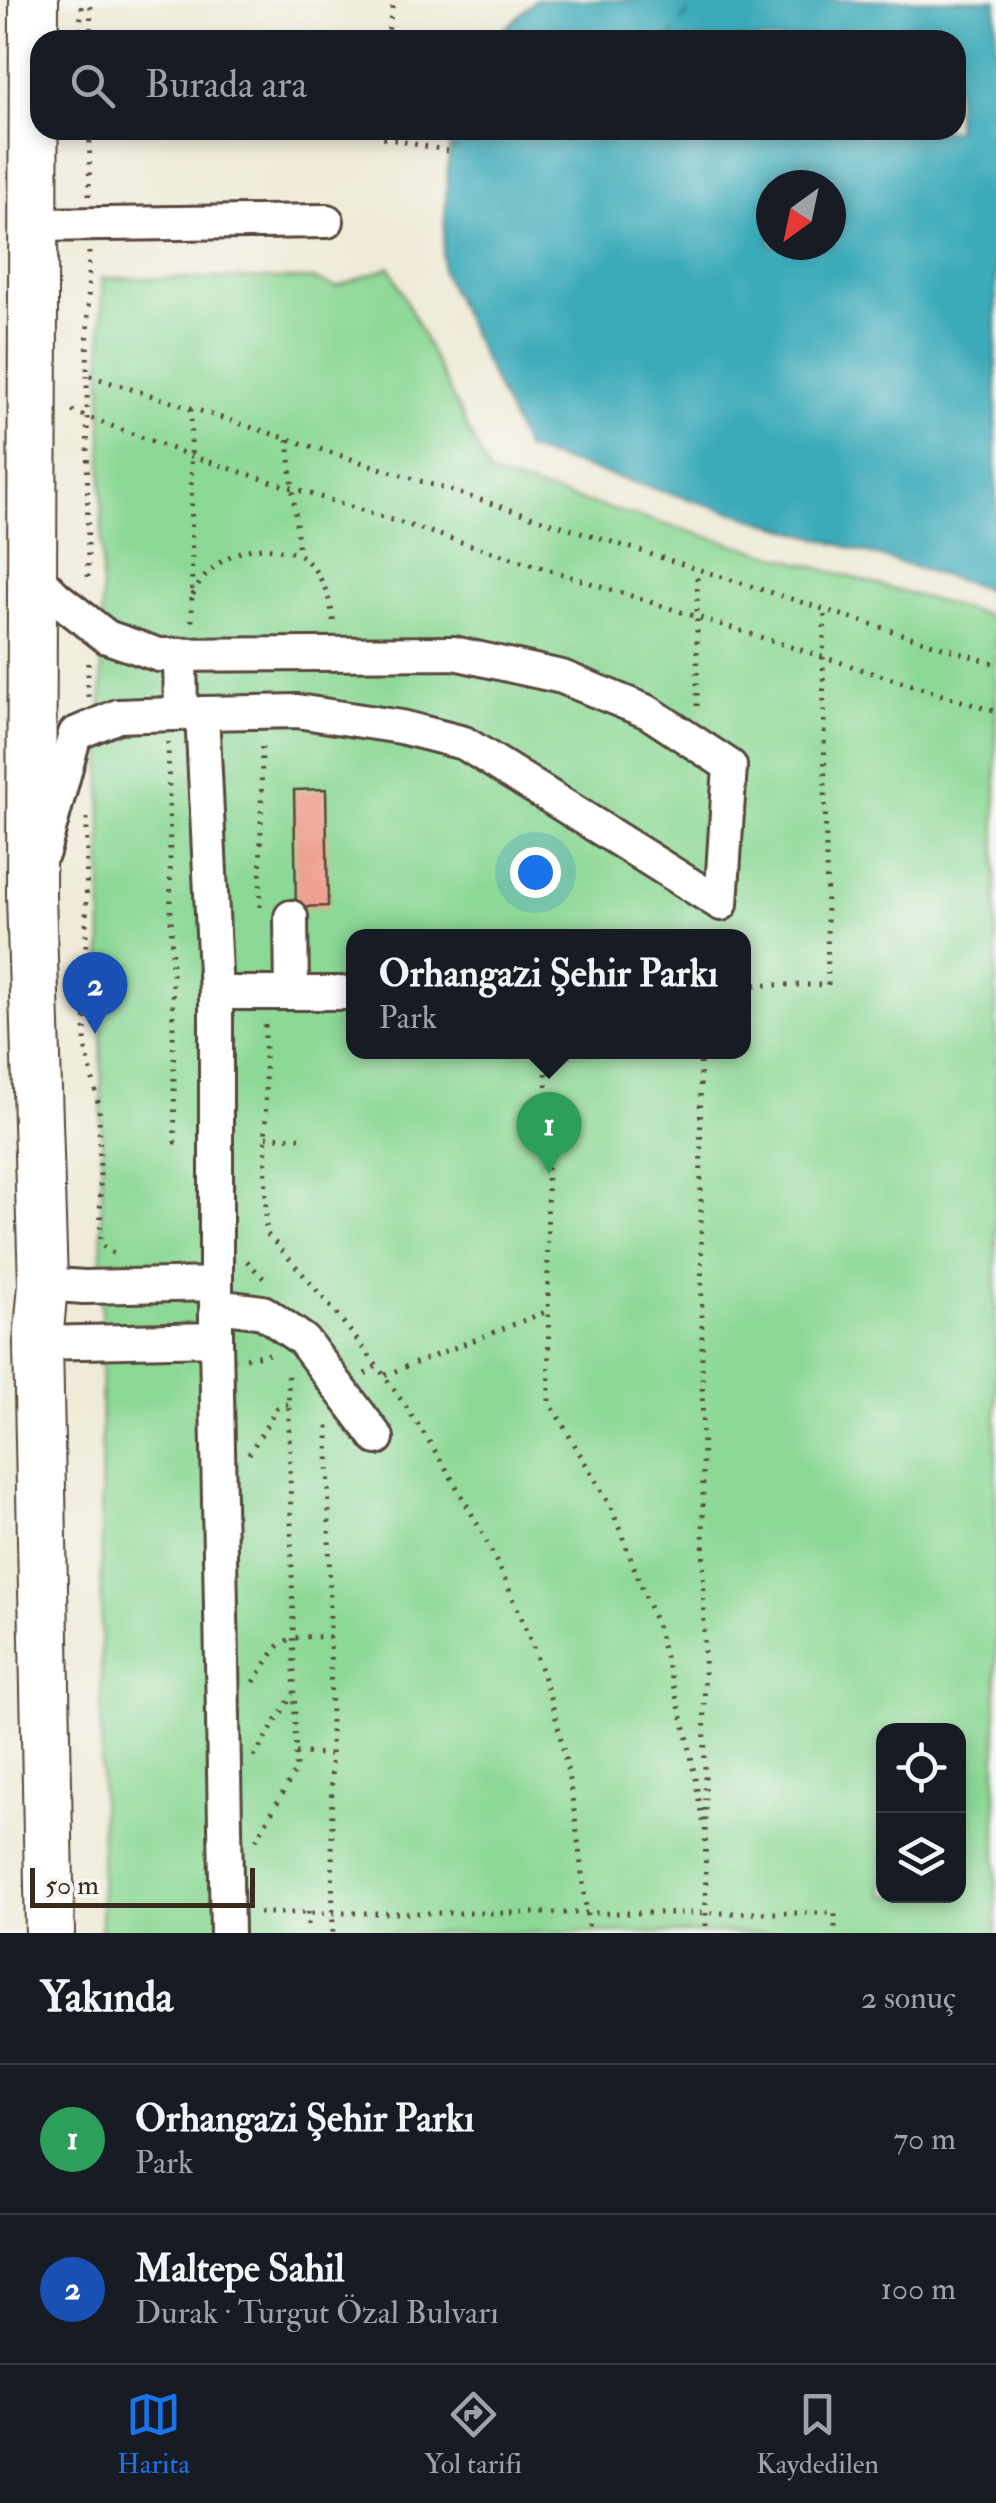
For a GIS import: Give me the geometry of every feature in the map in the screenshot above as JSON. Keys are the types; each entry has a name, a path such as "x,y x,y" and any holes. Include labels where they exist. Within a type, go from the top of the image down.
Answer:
{"highway":[{"path":"34,0 34,30"},
{"path":"33,140 32,225 16,297 32,572 31,895 43,1284 38,1343 50,1933"}],"lane":[{"path":"32,225 328,221"},
{"path":"31,895 75,734 118,716 297,712 401,726 464,744 721,904 730,766 648,712 562,677 454,653 159,655 107,637 32,572"},
{"path":"186,654 216,993 216,1295 229,1349 228,1923"},
{"path":"276,919 292,993"},
{"path":"216,993 343,993"},
{"path":"43,1284 216,1295 262,1312 303,1340 377,1438"},
{"path":"38,1343 229,1349"}],"path":[{"path":"80,30 87,0"},
{"path":"87,0 89,30"},
{"path":"388,30 393,0"},
{"path":"88,729 90,140"},
{"path":"398,140 449,151"},
{"path":"87,375 996,664"},
{"path":"186,654 192,597 191,408"},
{"path":"87,418 191,456 996,712"},
{"path":"288,439 299,554 328,589 335,625 324,653"},
{"path":"192,597 201,578 228,556 264,547 299,554"},
{"path":"751,985 828,984 825,612"},
{"path":"263,712 276,919"},
{"path":"192,713 192,739 168,740 174,1142 196,1144"},
{"path":"87,808 85,1045 100,1108 101,1245 120,1260"},
{"path":"265,1022 266,1233 324,1296 378,1364 466,1499 516,1608 549,1695 576,1811 589,1933"},
{"path":"546,1059 549,1401 611,1506 656,1624 688,1738 706,1838"},
{"path":"700,1059 706,1933"},
{"path":"266,1137 305,1138"},
{"path":"242,1254 272,1288"},
{"path":"386,1375 548,1311"},
{"path":"229,1349 272,1354"},
{"path":"250,1852 296,1770 288,1359"},
{"path":"359,1378 378,1364"},
{"path":"248,1455 276,1408 289,1403"},
{"path":"328,1410 333,1933"},
{"path":"250,1688 278,1645 294,1636 330,1637"},
{"path":"250,1764 294,1691"},
{"path":"296,1753 331,1754"},
{"path":"308,1912 308,1933"},
{"path":"228,1923 308,1912 835,1912 835,1933"}],"green space":[{"path":"390,267 490,475 996,618 996,1933 101,1933 102,278 313,279 336,287"}],"water":[{"path":"535,0 996,0 996,592 526,450 442,271 449,140 966,140 966,30 504,30"}],"building":[{"path":"326,789 328,906 296,907 294,790"}],"ferry route":[{"path":"676,30 698,0"},
{"path":"449,151 485,140"}],"place":[{"name":"Maltepe Sahil","path":"95,1034"},
{"name":"Orhangazi Şehir Parkı","path":"549,1174"}]}
